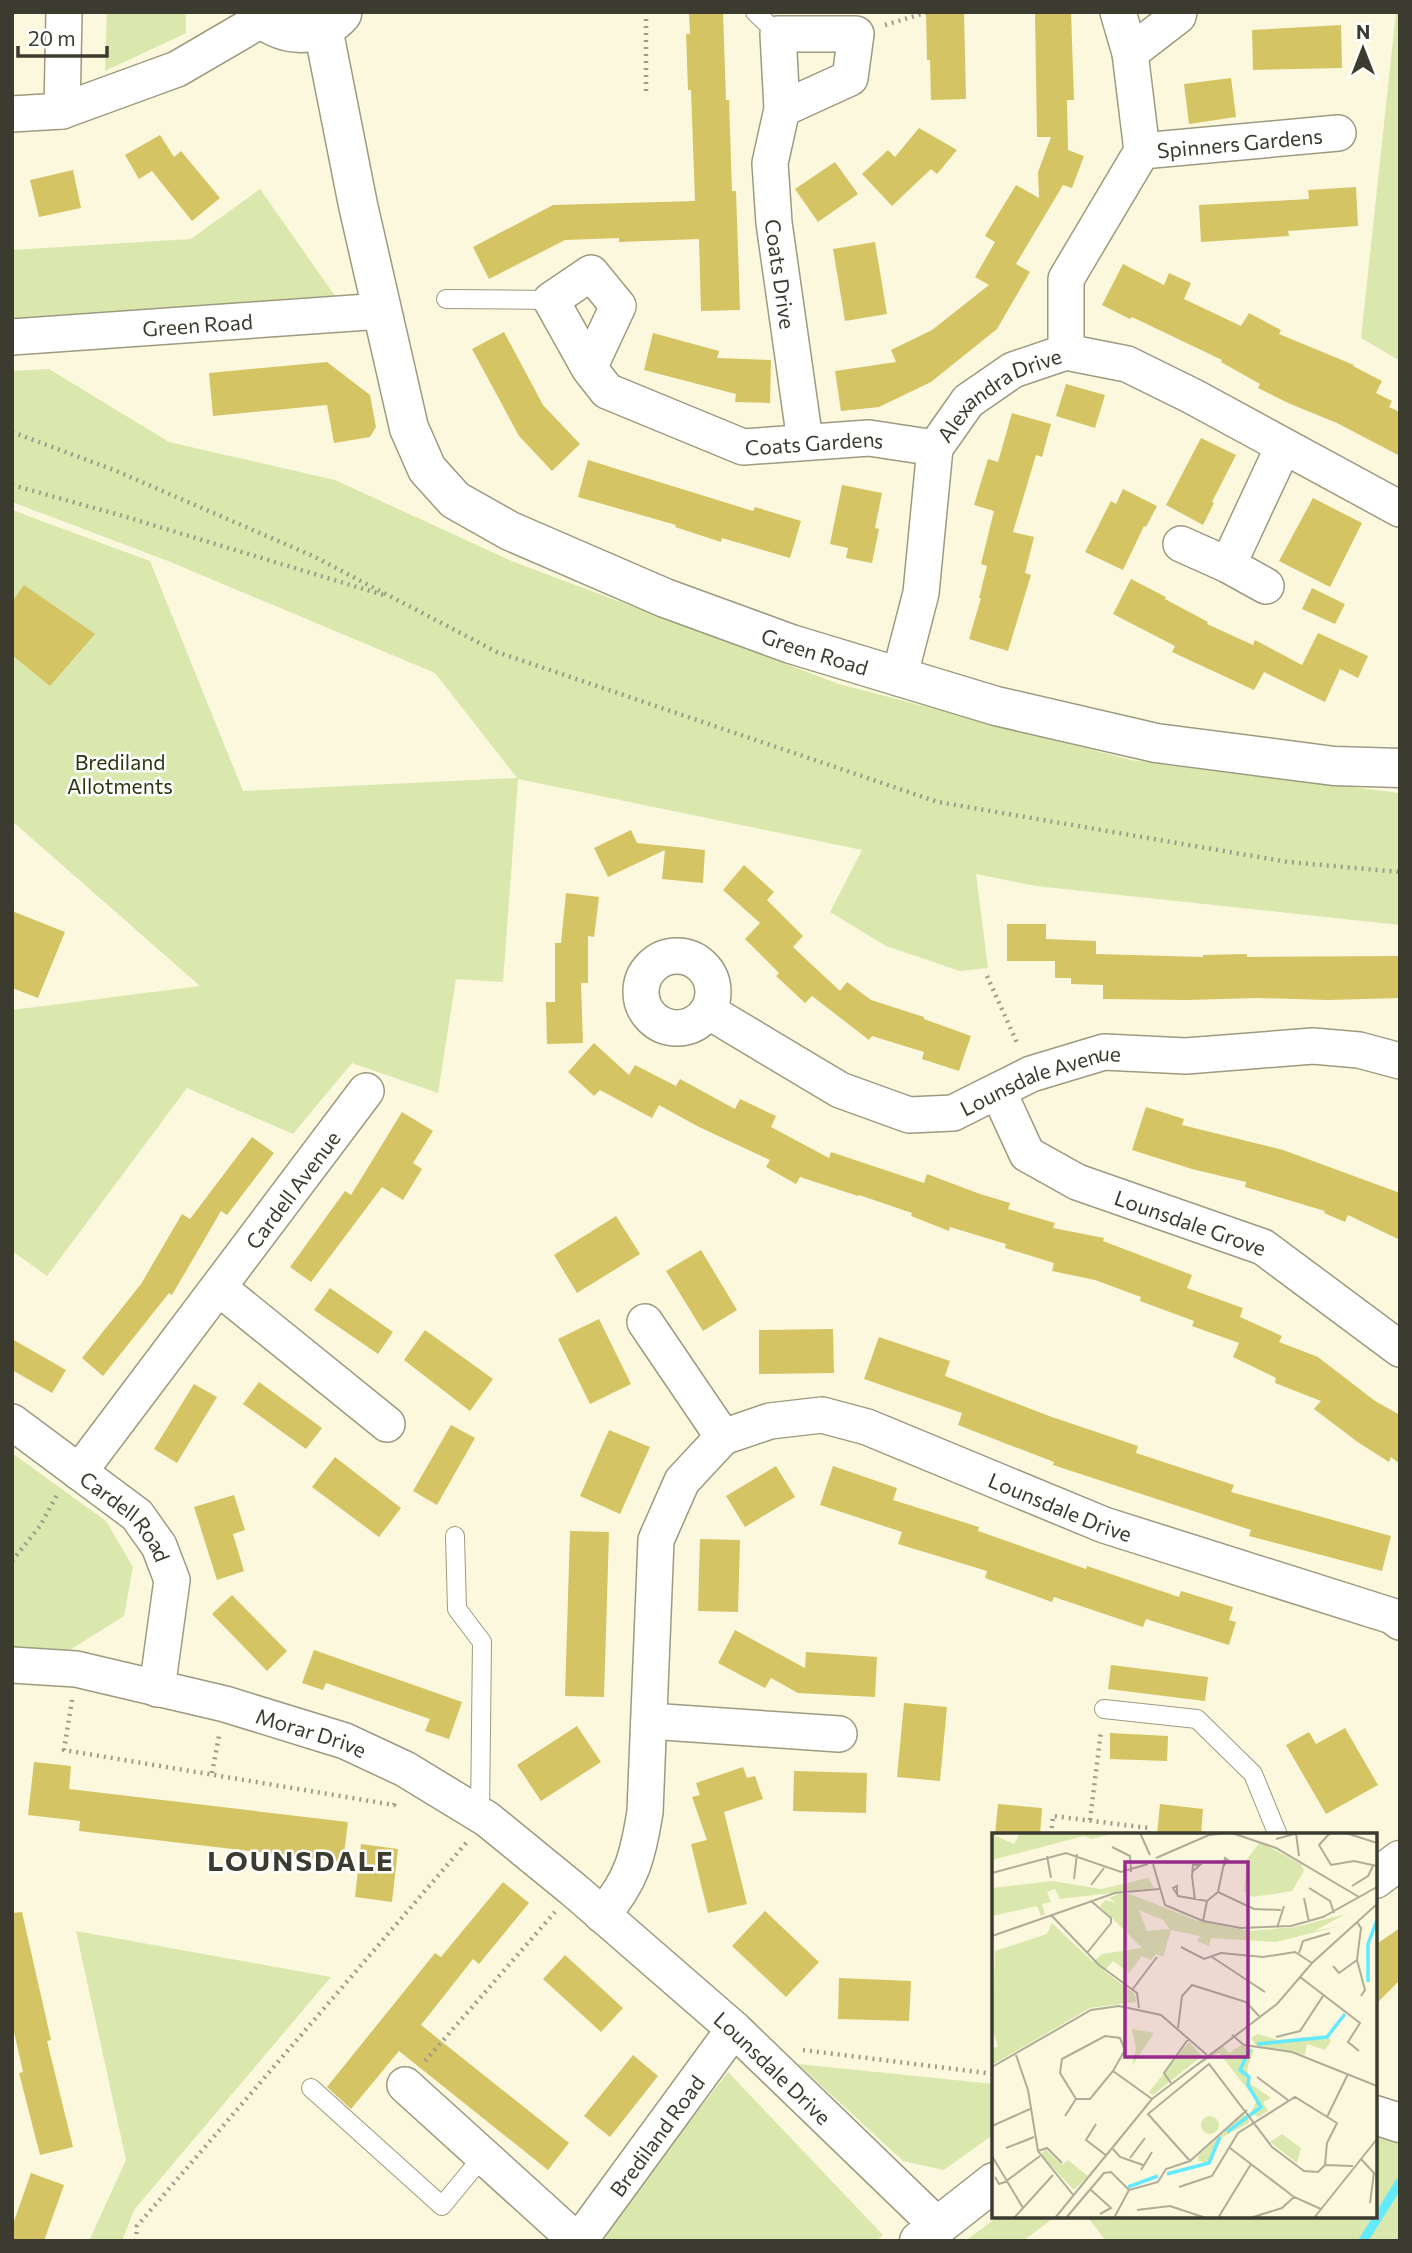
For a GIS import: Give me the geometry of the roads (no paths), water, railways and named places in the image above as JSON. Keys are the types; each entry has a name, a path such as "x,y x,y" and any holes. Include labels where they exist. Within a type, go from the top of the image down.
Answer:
{"street":[{"path":"62,111 64,12"},
{"name":"Spinners Gardens","path":"1066,352 1066,279 1142,150 1130,53 1118,12"},
{"path":"1130,53 1178,16 1179,12"},
{"path":"12,114 62,111 177,69 258,16 275,29 291,33 307,33 333,20"},
{"name":"Green Road","path":"333,20 358,205 409,428 427,469 455,500 510,531 665,598 791,644 996,706 1156,743 1334,766 1400,768"},
{"name":"Coats Drive","path":"782,108 850,78 856,34 766,23 782,108 770,163 773,211 805,441"},
{"name":"Spinners Gardens","path":"1142,150 1338,133"},
{"path":"551,300 591,273 618,306 589,368"},
{"name":"Coats Gardens","path":"551,300 589,368 607,391 743,447 869,438 935,448"},
{"name":"Green Road","path":"12,338 382,311"},
{"name":"Alexandra Drive","path":"900,678 921,593 935,448 968,401 1013,370 1066,352 1127,364 1192,396 1400,509"},
{"path":"1227,565 1283,447"},
{"path":"1181,544 1266,586"},
{"name":"Lounsdale Avenue","path":"708,1011 840,1090 909,1115 953,1113 1031,1074 1104,1052 1186,1056 1313,1046 1359,1050 1400,1061"},
{"name":"Cardell Avenue","path":"76,1470 219,1288 366,1091"},
{"name":"Lounsdale Grove","path":"998,1091 1027,1154 1077,1182 1263,1247 1400,1349"},
{"path":"219,1288 387,1424"},
{"path":"645,1322 723,1437"},
{"name":"Lounsdale Drive","path":"602,1915 618,1898 638,1855 645,1811 656,1540 682,1481 723,1437 770,1421 822,1415 867,1427 1104,1525 1392,1616 1400,1622"},
{"name":"Cardell Road","path":"12,1422 136,1515 159,1546 172,1580 157,1689"},
{"name":"Morar Drive","path":"12,1665 76,1669 225,1704 345,1741 405,1769 483,1817 574,1890"},
{"path":"649,1721 839,1734"},
{"path":"1377,1877 1400,1860"},
{"name":"Lounsdale Drive","path":"574,1890 742,2036 929,2233"},
{"name":"Brediland Road","path":"578,2241 742,2036"},
{"path":"405,2085 578,2241"},
{"path":"1377,2116 1400,2123"},
{"path":"929,2233 992,2184"}],"lane":[{"path":"446,299 551,300"},
{"path":"455,1536 457,1609 482,1642 483,1817"},
{"path":"1104,1709 1197,1719 1253,1774 1277,1833"},
{"path":"311,2088 442,2206 484,2155"}],"waterway":[{"path":"1363,2241 1400,2182"}],"district":[{"name":"LOUNSDALE","path":"301,1860"}],"park label":[{"name":"Brediland Allotments","path":"120,773"}]}
